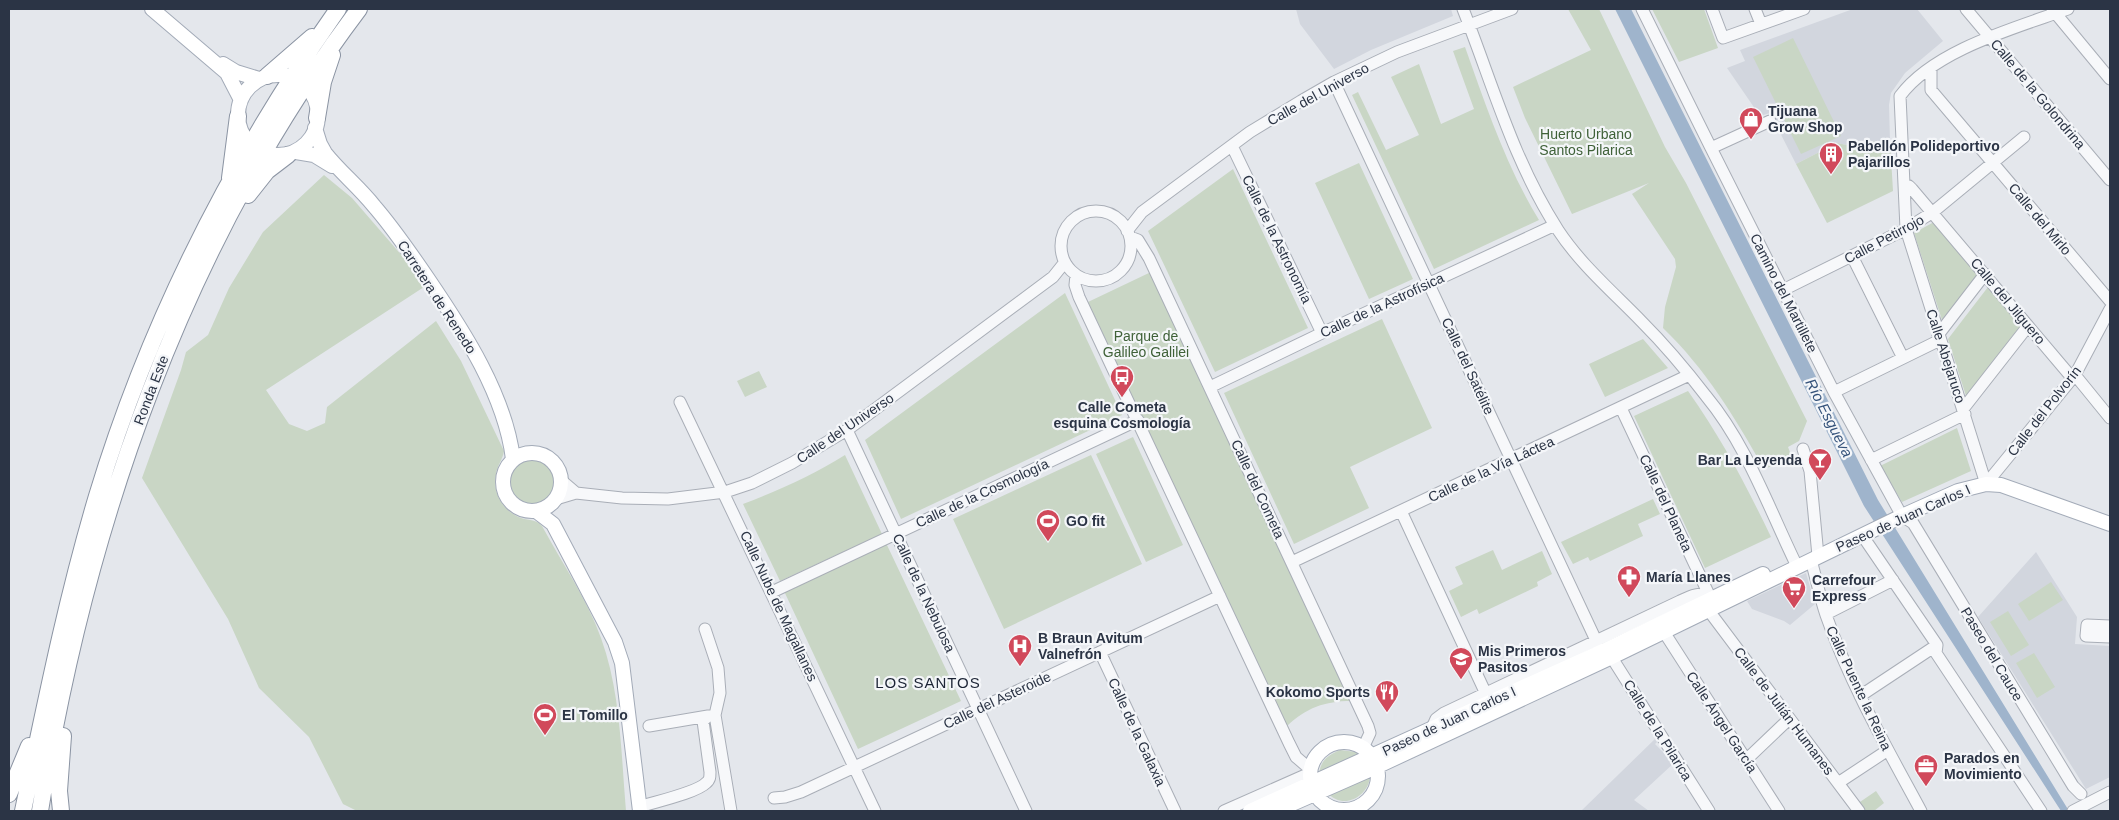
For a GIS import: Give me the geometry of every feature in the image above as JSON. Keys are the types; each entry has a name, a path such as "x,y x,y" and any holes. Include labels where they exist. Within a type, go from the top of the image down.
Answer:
{"highway":[{"name":"Ronda Este","path":"23,811 38,734 80,556 114,444 140,374 176,287 229,182 257,148 298,82 319,36 338,9"},
{"name":"Ronda Este","path":"298,82 344,30 359,9"},
{"path":"316,123 323,82 344,30"},
{"path":"263,78 310,37 319,36"},
{"path":"229,182 239,108"},
{"name":"Ronda Este","path":"40,811 67,677 90,578 116,486 146,398 198,276 234,208 257,148"},
{"path":"234,208 246,197 267,171 292,153"},
{"path":"61,811 59,791 67,677"},
{"path":"9,794 31,743 38,734"}],"main road":[{"path":"152,9 227,73 239,108 241,131 257,148"},
{"path":"164,9 230,69 263,78 298,82"},
{"path":"239,108 245,91 263,78"},
{"name":"Carretera de Renedo","path":"298,82 314,100 320,144 340,171 390,224 460,326 483,371 510,438 513,460"},
{"path":"292,153 309,139 316,123"},
{"name":"Carretera de Renedo","path":"257,148 314,155 340,171"},
{"name":"Carretera de Renedo","path":"510,438 526,453"},
{"path":"536,511 554,501 561,490 562,481 558,466 547,456 533,452 526,453 513,460 504,472 503,487 505,494 515,506 536,511 553,524 607,624 622,663 639,809"},
{"name":"Paseo de Juan Carlos I","path":"1370,757 1604,650 1815,558 1958,491 1986,484 2016,489 2110,524"},
{"path":"553,524 554,501"},
{"name":"Paseo de Juan Carlos I","path":"1250,811 1311,780 1431,730 1604,650 1664,632 1777,567 1815,558"},
{"path":"1349,742 1370,757 1376,786 1359,809 1342,810 1327,806 1311,780 1313,760 1322,749 1334,743 1349,742"},
{"name":"Paseo de Juan Carlos I","path":"1276,811 1311,780"}],"street":[{"path":"1464,9 1512,144 1527,177 1555,225 1592,273 1642,321 1690,375 1730,430 1795,562"},
{"name":"Calle del Universo","path":"1128,234 1142,212 1274,117 1334,82 1397,52 1512,9"},
{"name":"Camino del Martillete","path":"1642,9 1834,392 1900,517"},
{"path":"1712,9 1723,38 1801,9"},
{"path":"1756,9 1761,24"},
{"name":"Calle de la Golondrina","path":"1966,9 2110,180"},
{"path":"1907,86 1953,53 2053,11 2068,9"},
{"path":"2053,11 2110,79"},
{"path":"1907,86 1931,90 1931,69"},
{"name":"Calle del Satélite","path":"1334,82 1604,650"},
{"name":"Calle Abejaruco","path":"1907,86 1900,96 1906,230 1986,484"},
{"name":"Calle del Mirlo","path":"1931,90 2110,302"},
{"path":"1711,148 1770,121"},
{"name":"Calle Petirrojo","path":"1783,290 1906,230 1933,212 2024,138"},
{"name":"Calle de la Astronomía","path":"1232,146 1322,333"},
{"name":"Calle del Jilguero","path":"1904,188 1909,186 1933,212 2028,326 2068,372 2075,375 2110,418"},
{"path":"1071,269 1088,280 1097,281 1114,276 1126,263 1131,246 1128,234 1117,218 1100,212 1092,212 1075,218 1064,232 1062,242 1076,290 1296,758 1311,780"},
{"name":"Calle del Universo","path":"1117,218 1142,212"},
{"name":"Calle de la Astrofísica","path":"1210,387 1555,225"},
{"name":"Calle del Cometa","path":"1128,234 1138,240 1144,248 1368,726 1370,733 1370,757"},
{"path":"1852,256 1903,358"},
{"name":"Calle del Universo","path":"554,501 576,493 622,498 668,499 725,492 752,483 792,463 847,430 1053,277 1071,269"},
{"path":"1834,392 1903,358 1939,337 1985,274"},
{"name":"Calle del Polvorín","path":"1986,484 2075,375 2110,309"},
{"path":"1871,460 1964,412 2028,326"},
{"name":"Calle de la Vía Láctea","path":"1292,562 1690,375"},
{"name":"Calle Nube de Magallanes","path":"680,402 725,492 875,811"},
{"name":"Calle del Planeta","path":"1620,408 1710,605"},
{"name":"Calle de la Cosmología","path":"772,592 1138,420"},
{"name":"Calle de la Nebulosa","path":"847,430 1026,811"},
{"name":"Calle Puente la Reina","path":"1803,448 1810,470 1815,558 1826,614 1860,696 1921,811"},
{"path":"562,481 576,493"},
{"path":"1401,511 1486,694"},
{"name":"Paseo del Cauce","path":"1900,517 1913,522 2073,786 2081,794"},
{"path":"1862,535 1937,645 1936,653 2041,811"},
{"path":"1826,614 1893,580"},
{"name":"Calle del Asteroide","path":"774,798 801,792 1220,596"},
{"name":"Calle de Julián Humanes","path":"1710,605 1789,719 1859,811"},
{"path":"2110,626 2087,625 2086,636 2110,637"},
{"path":"639,809 694,790 710,779 702,728 703,721 711,715 720,693 718,668 704,629"},
{"name":"Calle Ángel García","path":"1664,632 1779,811"},
{"path":"1860,696 1937,645"},
{"path":"1431,730 1436,719 1444,713 1486,694 1604,650"},
{"name":"Calle de la Pilarica","path":"1604,650 1709,811"},
{"name":"Calle de la Galaxia","path":"1100,652 1175,811"},
{"path":"649,726 711,715"},
{"path":"711,715 731,811"},
{"path":"1746,760 1789,719"},
{"path":"1838,783 1888,750"},
{"name":"Paseo de Juan Carlos I","path":"1224,811 1311,780"},
{"path":"2075,810 2110,792"}],"shaded area":[{"path":"1296,9 1451,9 1453,16 1371,50 1334,69 1300,24"},
{"path":"1853,9 1917,9 1943,41 1905,73 1891,93 1889,105 1890,141 1866,142 1866,149 1837,143 1796,164 1770,113 1760,116 1727,68 1745,61 1740,50"},
{"path":"2036,552 2077,617 2075,644 2110,646 2110,777 2086,789 1978,617"},
{"path":"1806,573 1815,604 1790,625 1752,609 1747,601"},
{"path":"1657,737 1658,741 1655,744 1674,763 1634,800 1649,811 1581,811"}],"green space":[{"name":"Huerto Urbano Santos Pilarica","path":"1568,9 1599,9 1665,147 1686,183 1807,421 1799,441 1788,447 1791,455 1787,456 1788,460 1764,469 1719,395 1693,360 1663,328 1665,307 1676,267 1675,259 1632,194 1649,183 1572,214 1525,118 1513,87 1591,50"},
{"path":"1652,9 1704,9 1718,48 1679,62"},
{"path":"1793,38 1841,136 1801,154 1753,57"},
{"path":"1465,47 1507,157 1539,220 1434,269 1352,95 1358,92 1386,150 1419,135 1391,77 1419,64 1441,124 1474,109 1453,51"},
{"path":"1890,141 1893,191 1827,223 1796,164 1837,143 1866,149 1866,142"},
{"path":"1359,163 1413,279 1369,299 1315,183"},
{"path":"1233,169 1308,328 1215,372 1148,231"},
{"path":"324,175 352,198 404,258 424,287 266,390 289,424 307,431 325,423 327,407 436,321 461,361 504,451 495,481 500,501 515,515 535,521 542,526 581,595 601,638 613,680 626,811 357,811 343,804 309,737 259,688 228,619 142,478 186,352 208,335 229,288 263,232"},
{"path":"1934,222 1978,274 1942,320 1914,233"},
{"name":"Parque de Galileo Galilei","path":"1151,272 1351,701 1333,702 1316,707 1301,714 1287,726 1088,302"},
{"path":"1988,287 2020,326 1966,396 1948,339"},
{"path":"1065,293 1122,415 901,519 865,440"},
{"path":"1382,319 1432,428 1350,467 1369,508 1294,544 1224,393"},
{"path":"1643,339 1668,368 1605,397 1589,364"},
{"path":"759,371 767,387 745,397 737,381"},
{"path":"1688,391 1733,462 1771,537 1705,568 1634,416"},
{"path":"1957,428 1971,471 1902,502 1880,466"},
{"path":"1133,437 1183,545 1146,562 1096,454"},
{"path":"845,455 882,534 780,581 743,504 796,482"},
{"name":"GO fit","path":"1091,455 1142,564 1004,629 953,519"},
{"path":"528,458 538,458 552,468 556,481 552,494 546,500 538,504 528,504 514,494 510,486 510,476 520,462"},
{"path":"1653,499 1660,514 1638,524 1643,536 1590,561 1588,557 1573,564 1561,542"},
{"path":"886,543 961,701 858,749 784,591"},
{"path":"1493,550 1502,570 1542,551 1552,574 1537,582 1538,586 1479,614 1477,609 1461,617 1449,591 1463,584 1455,567"},
{"path":"2051,582 2063,600 2029,621 2018,604"},
{"path":"2008,611 2029,645 2011,656 1990,622"},
{"path":"2034,653 2055,687 2037,698 2016,663"},
{"path":"1340,750 1356,752 1361,757 1319,774 1325,759"},
{"path":"1370,775 1366,789 1355,799 1341,801 1328,793"},
{"path":"1876,791 1884,803 1874,811 1863,811 1857,804"}],"water":[{"name":"Río Esgueva","path":"1615,9 1631,9 1878,500 2069,811 2061,811 1864,506"}],"place":[{"name":"Tijuana Grow Shop","path":"1751,140"},
{"name":"Pabellón Polideportivo Pajarillos","path":"1831,175"},
{"name":"Calle Cometa esquina Cosmología","path":"1122,398"},
{"name":"Bar La Leyenda","path":"1820,481"},
{"name":"GO fit","path":"1048,542"},
{"name":"María Llanes","path":"1629,598"},
{"name":"Carrefour Express","path":"1794,609"},
{"name":"B Braun Avitum Valnefrón","path":"1020,667"},
{"name":"Mis Primeros Pasitos","path":"1461,680"},
{"name":"Kokomo Sports","path":"1387,713"},
{"name":"El Tomillo","path":"545,736"},
{"name":"Parados en Movimiento","path":"1926,787"}],"district":[{"name":"LOS SANTOS","path":"928,683"}]}
